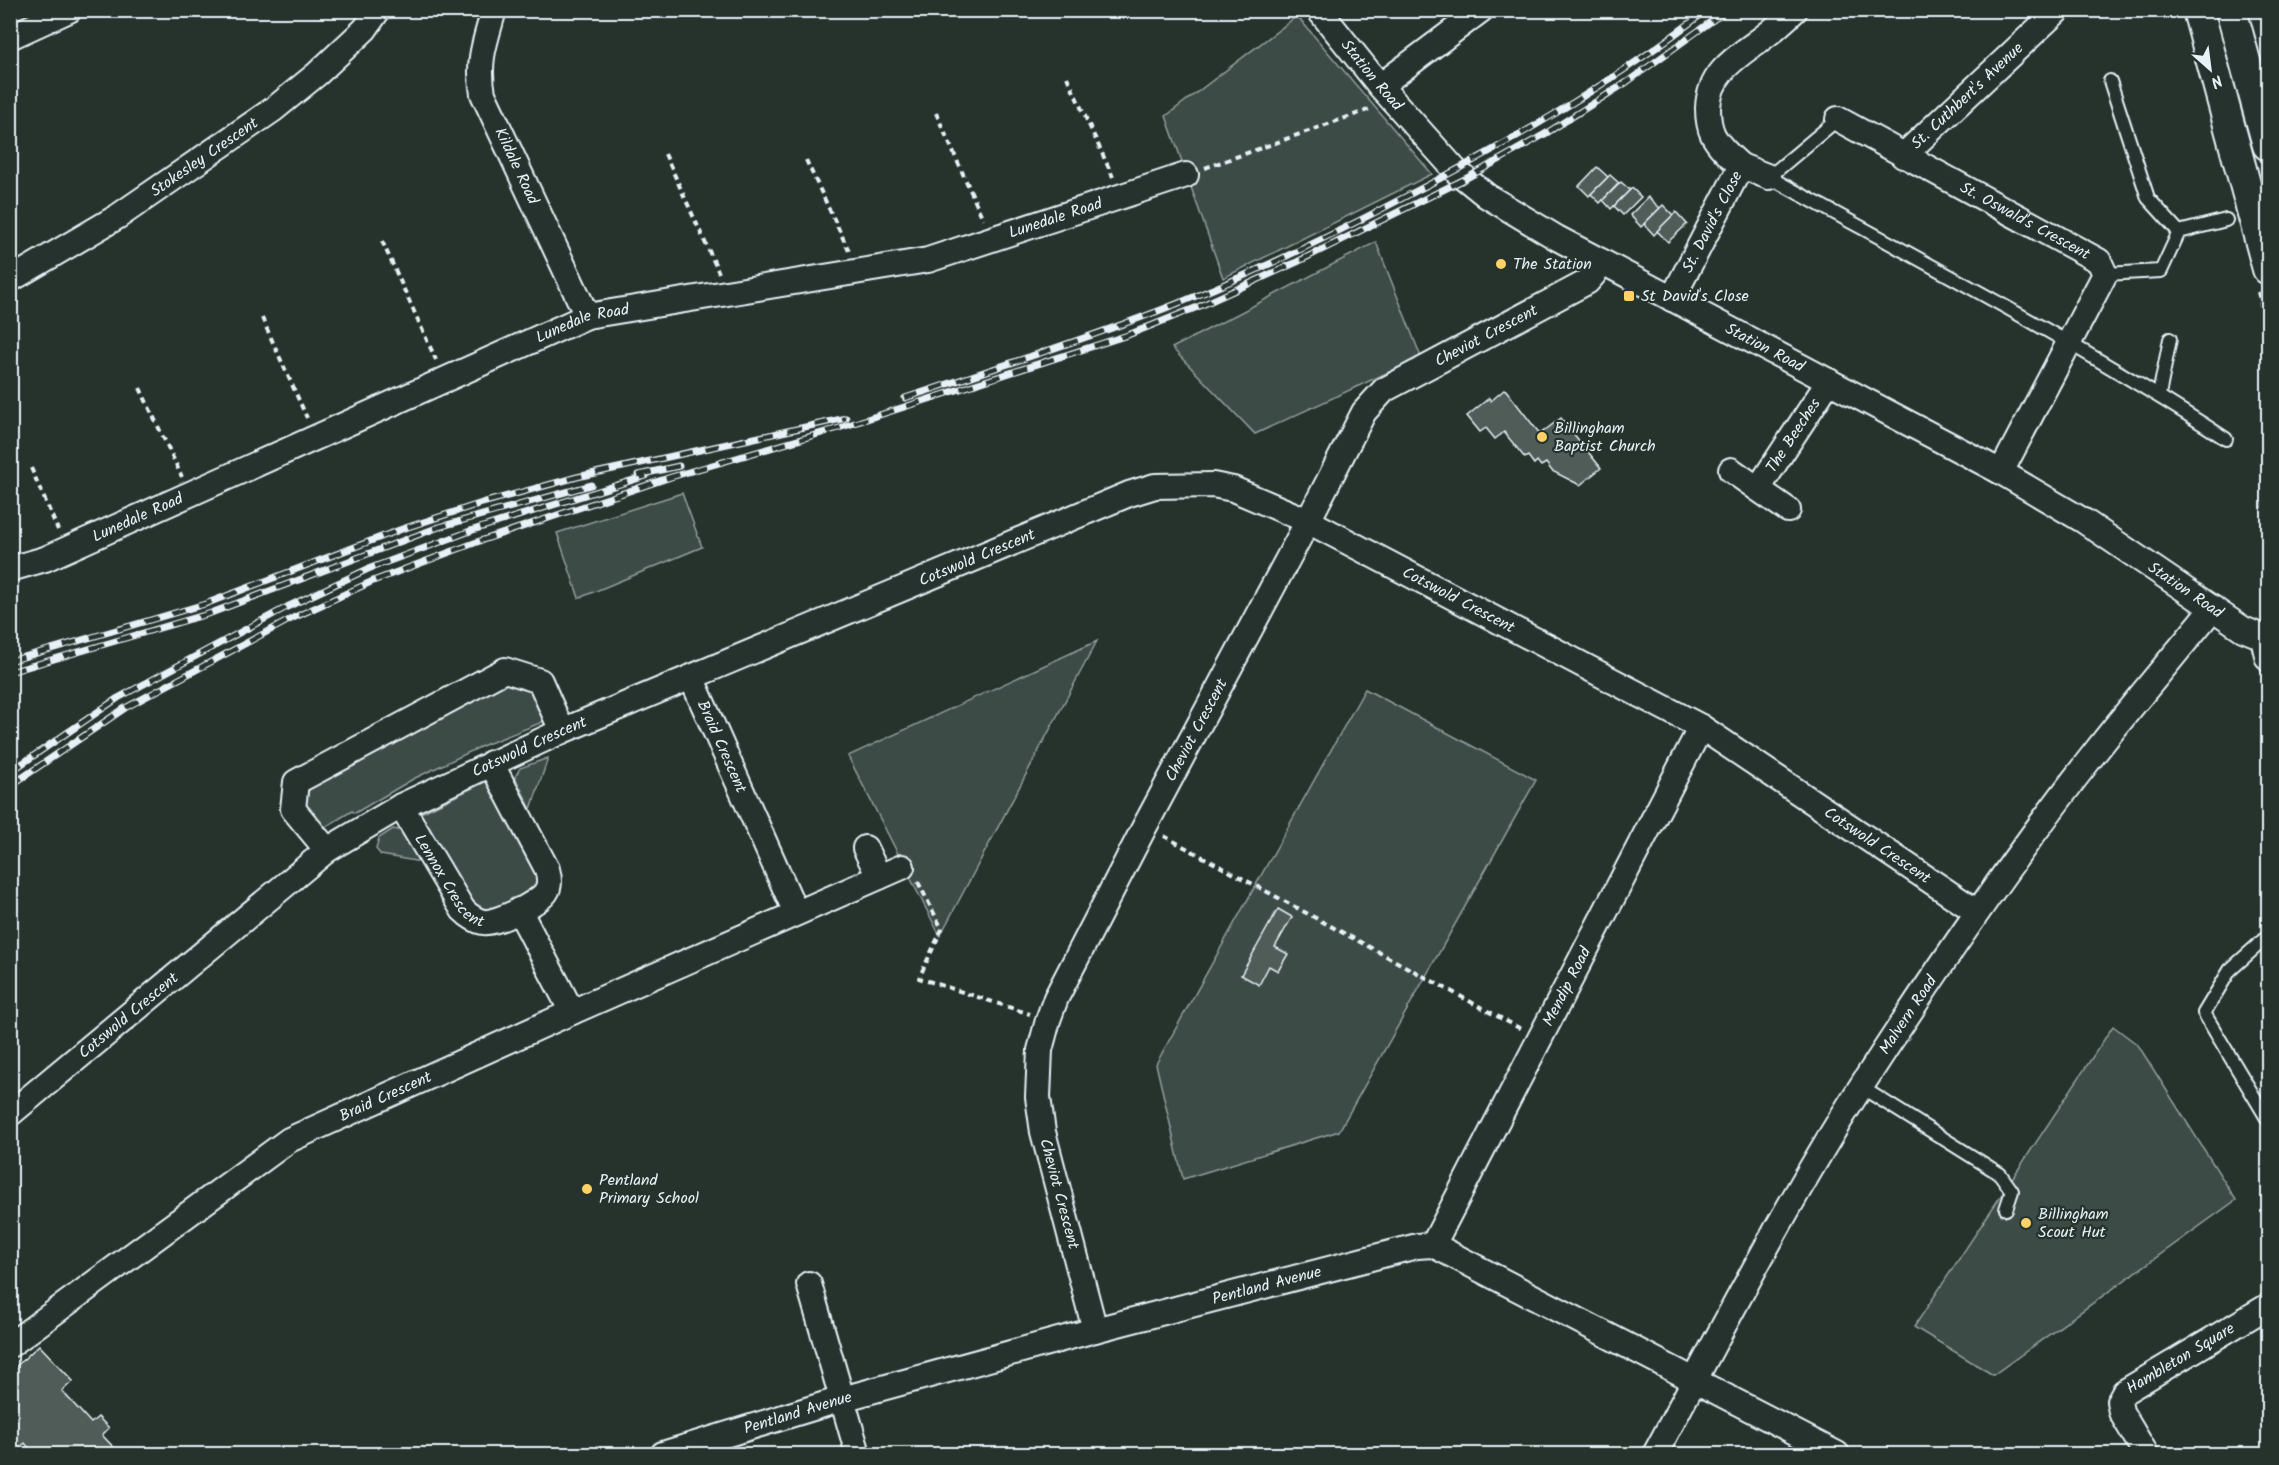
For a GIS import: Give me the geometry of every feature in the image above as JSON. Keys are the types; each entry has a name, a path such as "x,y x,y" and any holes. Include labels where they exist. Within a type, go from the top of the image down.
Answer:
{"street":[{"path":"10,37 69,10"},
{"name":"Stokesley Crescent","path":"10,280 117,217 274,109 317,74 365,29 378,10"},
{"name":"Kildale Road","path":"494,10 479,72 483,94 587,316"},
{"name":"Station Road","path":"1319,10 1441,156 1465,179 1519,216 2001,472 2084,521 2213,608 2262,637"},
{"path":"1387,93 1481,10"},
{"name":"St. David's Close","path":"1672,299 1741,166 1720,146 1712,134 1708,119 1708,99 1713,84 1731,60 1774,30 1795,10"},
{"name":"St. Cuthbert's Avenue","path":"1904,156 2058,10"},
{"path":"2198,10 2268,269"},
{"path":"2230,10 2268,145"},
{"name":"St. Oswald's Crescent","path":"1838,119 2099,261 2105,274 2001,472"},
{"path":"1741,166 1769,177"},
{"name":"Lunedale Road","path":"10,569 45,559 587,316 928,260 1185,176"},
{"name":"Cheviot Crescent","path":"1095,1330 1043,1132 1038,1097 1040,1050 1047,1020 1056,998 1144,826 1364,412 1384,390 1587,282 1601,261"},
{"name":"The Beeches","path":"1758,489 1829,381"},
{"name":"The Beeches","path":"1731,470 1788,510"},
{"name":"Cotswold Crescent","path":"10,1114 327,850 401,806 562,731 692,679 1118,499 1155,486 1214,485 1233,489 1308,521 1701,727 1977,912"},
{"name":"Malvern Road","path":"1655,1455 1787,1210 1861,1087 1977,912 2093,755 2213,608"},
{"path":"327,850 293,809 296,782 505,670 540,681 562,731"},
{"name":"Braid Crescent","path":"692,679 796,913"},
{"name":"Mendip Road","path":"1432,1245 1701,727"},
{"name":"Lennox Crescent","path":"401,806 463,910 472,918 490,922 519,910 539,899 546,892 549,878 547,868 491,763"},
{"path":"865,848 879,877"},
{"name":"Braid Crescent","path":"10,1345 289,1140 902,867"},
{"path":"519,910 572,1012"},
{"path":"1432,1245 1838,1455"},
{"name":"Pentland Avenue","path":"663,1455 842,1399 1095,1330 1417,1246 1432,1245"},
{"path":"809,1284 858,1455"},
{"name":"Hambleton Square","path":"2146,1455 2121,1412 2119,1401 2124,1392 2268,1306"}],"lane":[{"path":"2110,81 2148,198 2179,231"},
{"path":"1838,119 1769,177 2068,342 2159,395 2226,439"},
{"path":"2179,231 2226,220"},
{"path":"2105,274 2161,271 2179,231"},
{"path":"2159,395 2170,339"},
{"name":"Station Road","path":"2262,637 2262,660 2268,668"},
{"path":"2268,936 2230,970 2204,1013 2268,1119"},
{"path":"1861,1087 2000,1174 2012,1191 2006,1209"}],"path":[{"path":"1067,77 1117,187"},
{"path":"1185,176 1387,93"},
{"path":"936,113 986,224"},
{"path":"665,154 720,275"},
{"path":"806,160 851,255"},
{"path":"382,241 437,362"},
{"path":"262,318 309,421"},
{"path":"140,388 186,486"},
{"path":"31,468 59,532"},
{"path":"1144,826 1539,1039"},
{"path":"902,867 912,870 942,929 919,978 1047,1020"}],"shaded area":[{"path":"1297,16 1432,174 1223,278 1166,116"},
{"path":"1376,242 1421,357 1255,434 1172,348"},
{"path":"682,493 702,547 579,598 557,533"},
{"path":"1097,641 940,936 848,756"},
{"path":"510,675 538,689 545,721 482,746 413,779 355,813 352,811 322,829 305,809 310,784"},
{"path":"1365,689 1536,780 1339,1131 1183,1179 1156,1064"},
{"path":"548,758 531,809 515,777 520,768"},
{"path":"485,782 491,783 541,872 534,891 498,911 476,910 419,822 421,813"},
{"path":"393,829 403,831 421,862 381,855 376,849 379,838"},
{"path":"2113,1026 2138,1045 2236,1200 1993,1375 1914,1327"}],"building":[{"path":"1597,167 1608,177 1589,196 1579,186"},
{"path":"1610,175 1619,183 1600,203 1591,194"},
{"path":"1621,182 1630,190 1611,209 1603,200"},
{"path":"1632,188 1641,197 1623,215 1614,206"},
{"path":"1648,197 1660,208 1641,227 1630,215"},
{"path":"1663,205 1673,215 1654,235 1644,224"},
{"path":"1676,212 1687,224 1668,242 1657,231"},
{"name":"Billingham Baptist Church","path":"1505,389 1540,434 1561,418 1601,468 1580,485 1552,471 1546,463 1541,466 1537,461 1534,464 1528,456 1525,458 1504,432 1495,439 1486,428 1480,432 1467,416 1489,398 1491,401"},
{"path":"1278,909 1292,917 1275,947 1288,954 1278,971 1269,966 1259,985 1241,975"},
{"path":"39,1345 73,1381 62,1391 91,1423 98,1417 109,1428 102,1435 120,1454 34,1454 25,1443 15,1452 10,1447 10,1441 18,1434 10,1426 10,1372"}],"railway":[{"path":"905,398 1153,313 1216,288 1308,246 1439,179 1558,112 1634,63 1707,10"},
{"path":"10,786 125,708 293,618 373,581 477,542 671,477 839,428 1128,335 1200,306 1297,262 1465,179 1545,134 1627,82 1727,10"},
{"path":"10,661 205,604 402,529 482,503 577,477 846,418"},
{"path":"638,475 679,466"},
{"path":"10,772 118,698 287,607 368,569 473,530 646,476"},
{"path":"10,672 211,613 439,527 591,485"}],"place":[{"name":"The Station","path":"1501,264"},
{"name":"St David's Close","path":"1629,296"},
{"name":"Billingham Baptist Church","path":"1542,437"},
{"name":"Pentland Primary School","path":"587,1189"},
{"name":"Billingham Scout Hut","path":"2026,1223"}]}
